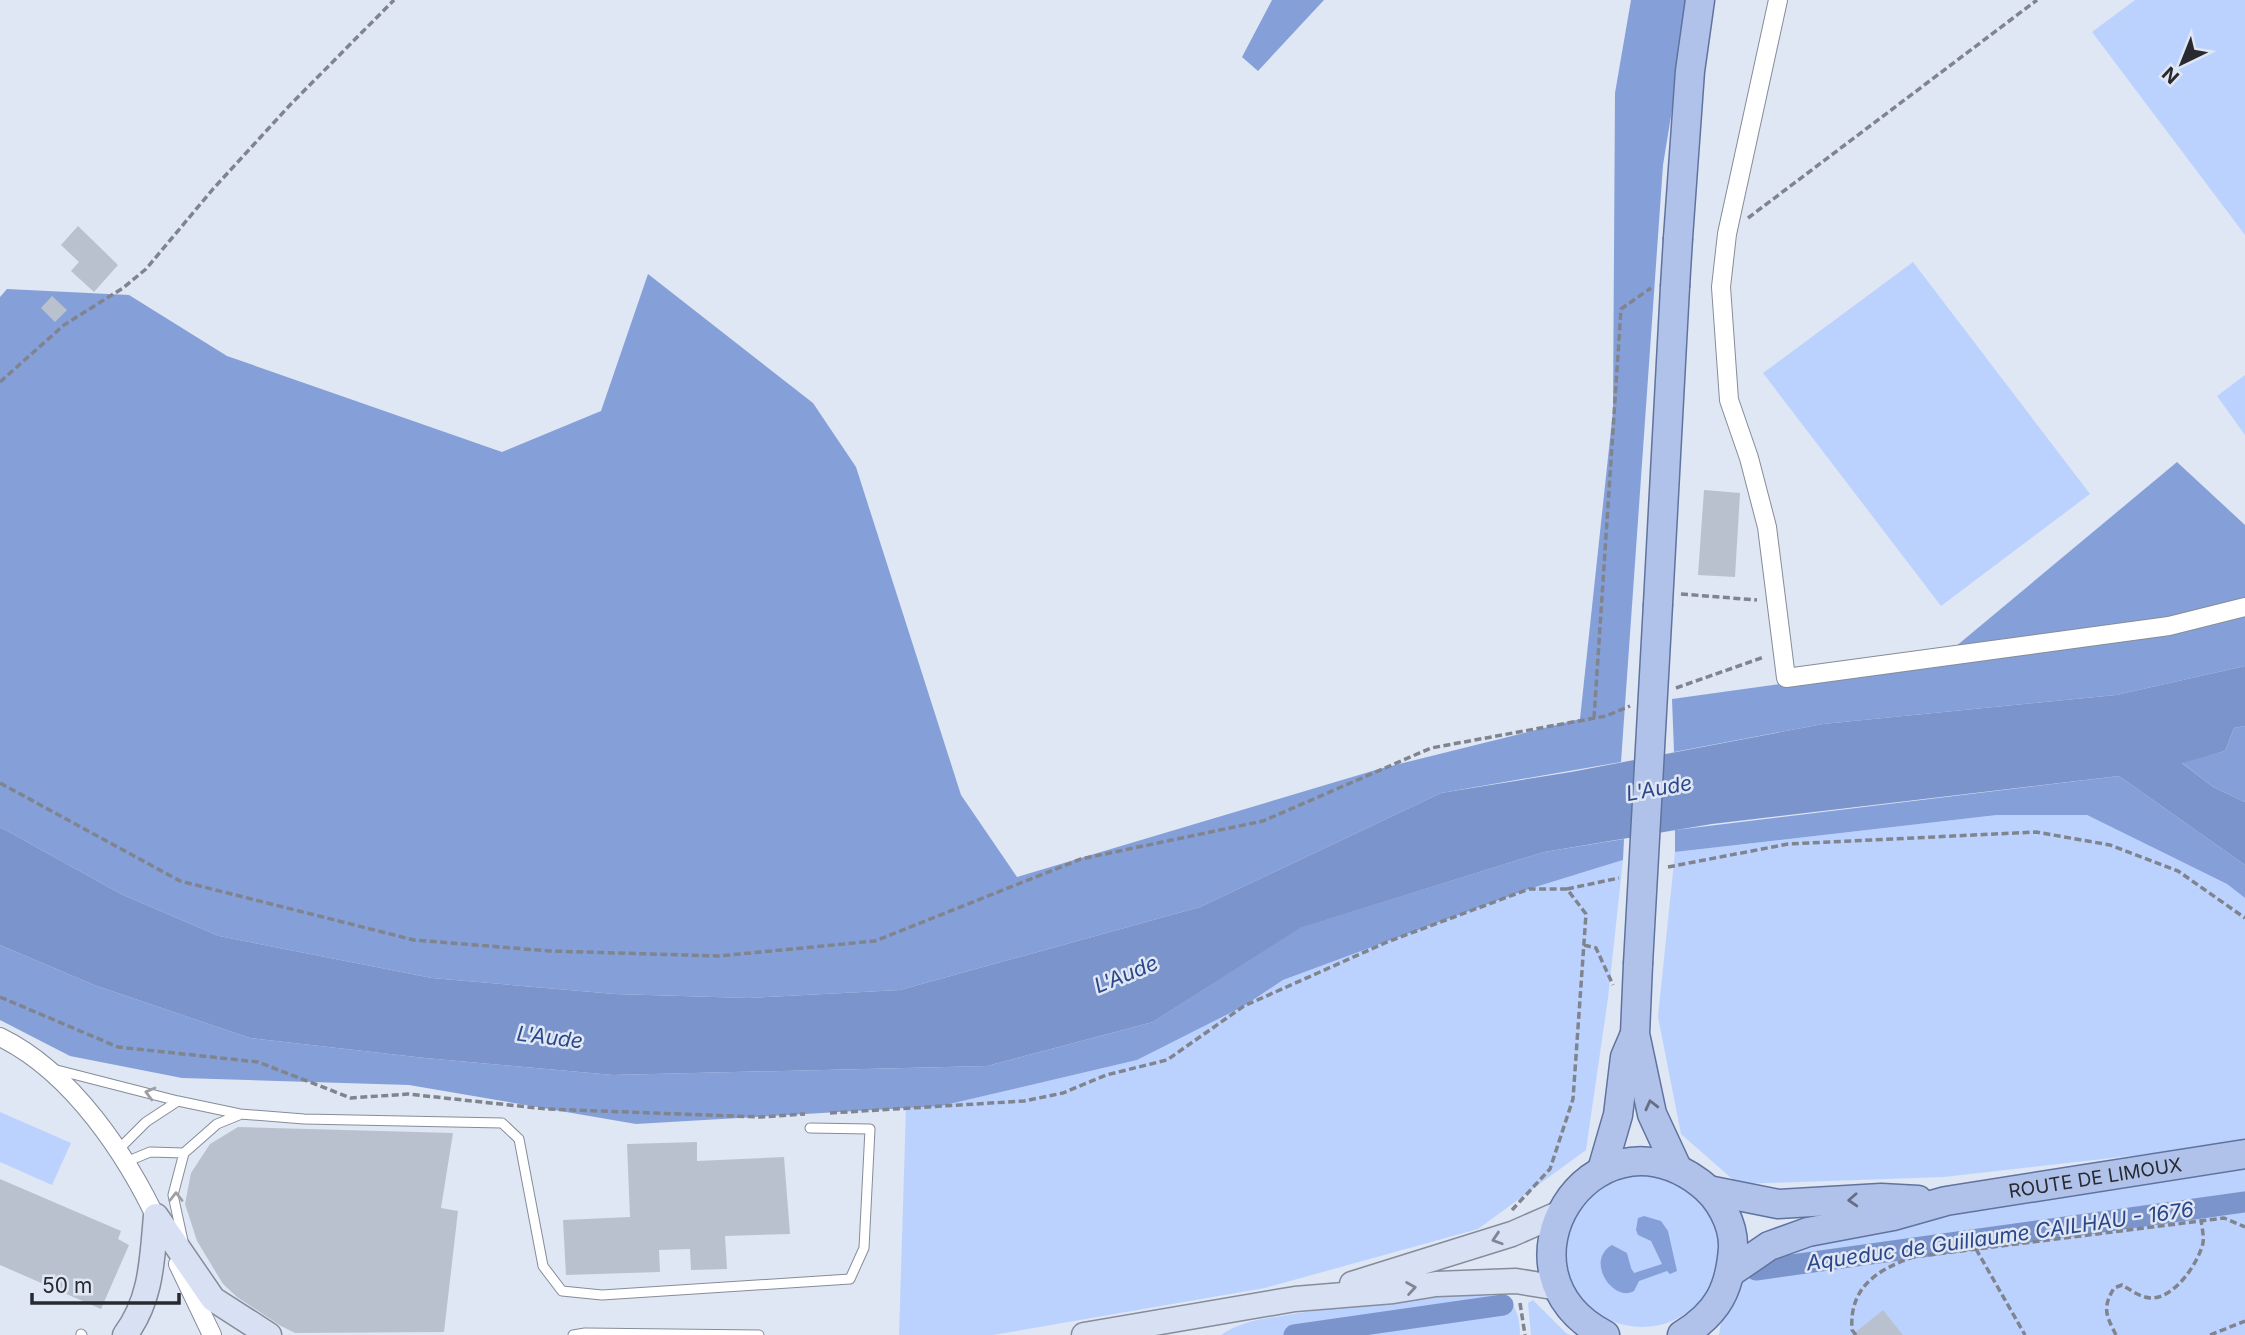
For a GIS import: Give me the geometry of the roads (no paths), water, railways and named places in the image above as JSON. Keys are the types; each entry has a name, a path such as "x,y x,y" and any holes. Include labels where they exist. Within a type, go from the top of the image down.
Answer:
{"main road":[{"path":"1677,1168 1652,1114 1635,1034 1637,977 1668,599 1664,287 1678,238 1690,71 1700,0"},
{"path":"1602,1170 1619,1115 1625,1057 1635,1034"},
{"name":"ROUTE DE LIMOUX","path":"1946,1201 2245,1154"},
{"path":"1605,1335 1578,1317 1559,1288 1553,1270 1551,1250 1560,1213 1577,1188 1602,1170 1639,1161 1677,1168 1709,1190 1725,1214 1730,1229 1733,1243 1731,1272 1713,1322 1682,1335"},
{"path":"1709,1190 1778,1203 1881,1198 1946,1201"},
{"path":"1731,1272 1749,1258 1784,1239 1893,1216 1946,1201"},
{"path":"1295,1299 1394,1272 1512,1234 1560,1213"},
{"path":"156,1216 213,1299 269,1335"},
{"path":"125,1335 149,1286 156,1216"},
{"path":"1084,1335 1295,1299 1392,1291 1436,1284 1516,1281 1559,1288"}],"street":[{"path":"1778,0 1727,234 1721,286 1729,400 1749,458 1767,527 1786,678 2169,626 2245,607"},
{"path":"0,1037 16,1045 86,1105 122,1156 156,1216 212,1335"}],"lane":[{"path":"43,1067 240,1114 304,1119 502,1123 519,1139 543,1266 562,1291 602,1295 850,1279 864,1248 870,1129 810,1128"},
{"path":"122,1156 146,1122 178,1101"},
{"path":"188,1263 173,1195 184,1153 217,1124 240,1114"},
{"path":"122,1156 149,1152 184,1153"},
{"path":"573,1335 759,1335"}],"water":[{"name":"L'Aude","path":"2245,666 2245,726 2234,728 2225,751 2182,763 2213,787 2245,802 2245,865 2119,776 1712,824 1544,852 1300,928 1153,1022 987,1066 613,1075 425,1058 250,1038 94,985 0,945 0,827 121,894 219,936 432,978 615,994 748,998 900,990 1200,907 1441,793 1571,772 1823,724 2116,695"}],"waterway":[{"name":"Aqueduc de Guillaume CAILHAU - 1676","path":"1756,1270 2245,1202"},
{"name":"Aqueduc de Guillaume CAILHAU - 1676","path":"1294,1335 1503,1305"}]}
